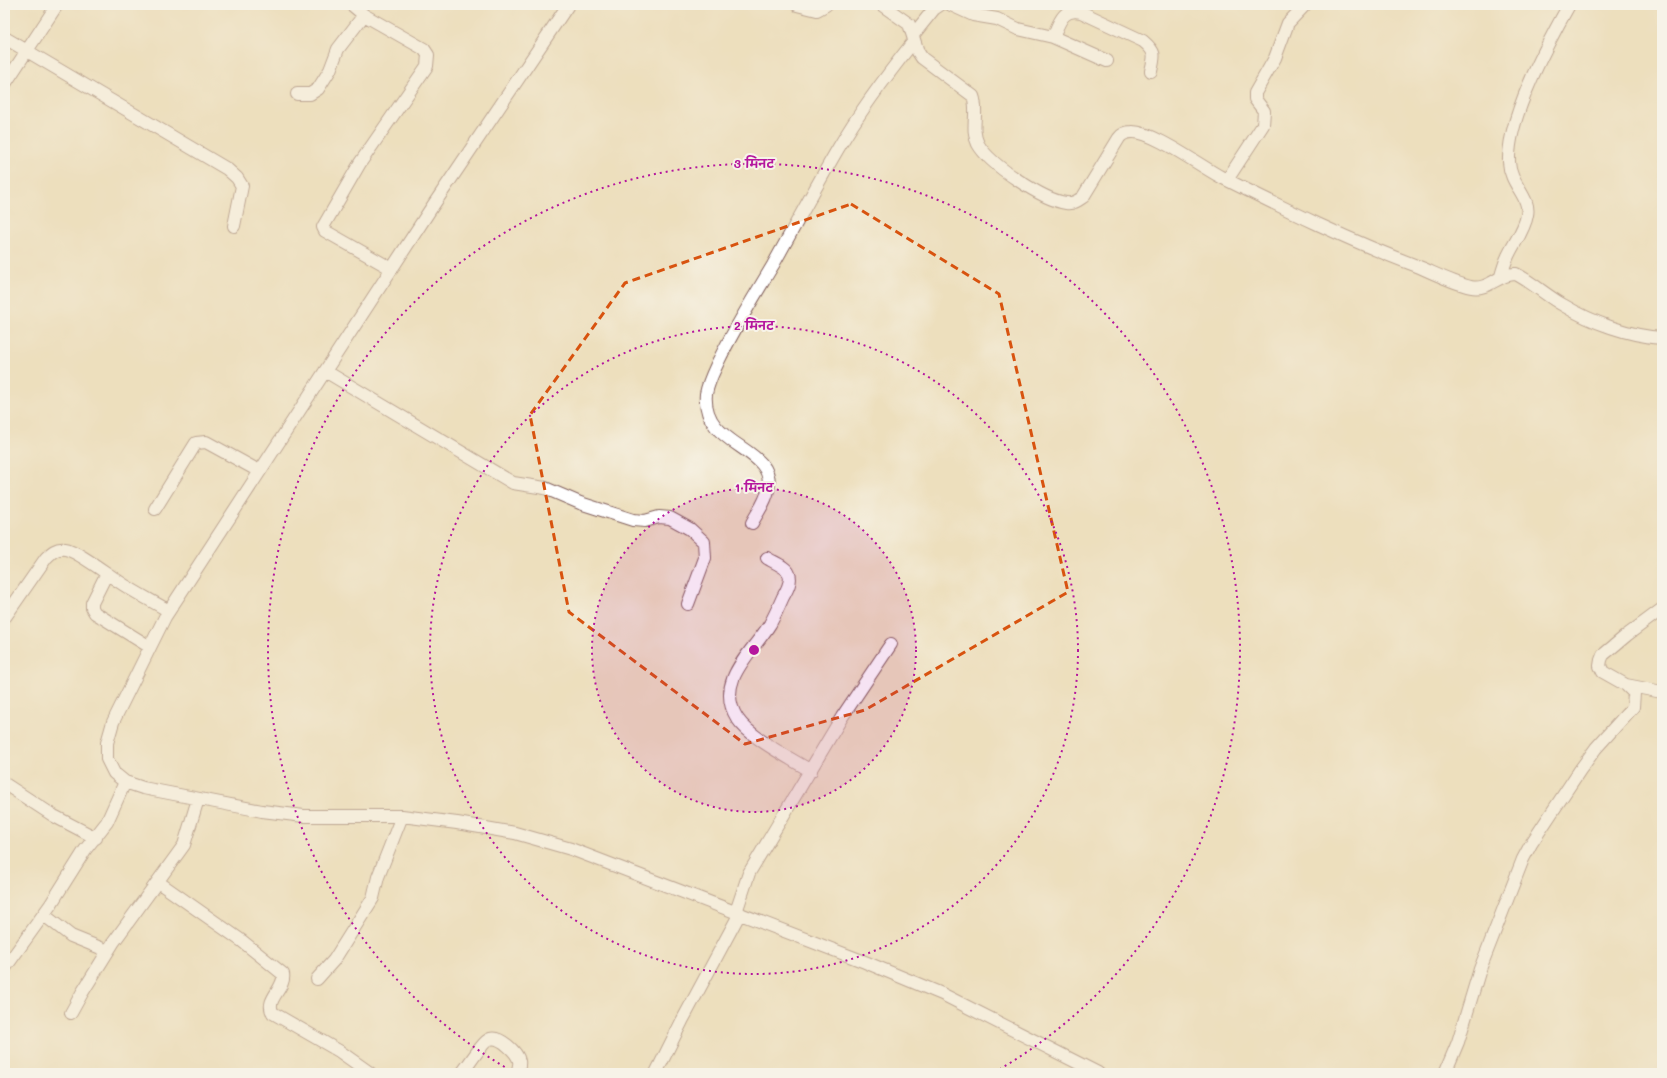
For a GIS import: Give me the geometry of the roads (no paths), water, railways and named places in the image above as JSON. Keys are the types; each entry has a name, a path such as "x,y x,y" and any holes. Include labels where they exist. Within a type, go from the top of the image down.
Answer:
{"street":[{"path":"5,84 57,5"},
{"path":"352,5 364,15 424,49 429,60 427,66 360,163 323,227 326,231 392,269"},
{"path":"568,5 392,269 169,611 113,722 107,743 107,759 114,773 125,782 144,788 262,811 304,816 402,816 514,833 571,849 738,912 942,994 1098,1073"},
{"path":"798,5 817,10 826,5"},
{"path":"882,5 909,24 918,52 922,58 974,96 976,102 973,129 978,143 986,155 1006,172 1054,200 1066,203 1075,202 1083,197 1119,138 1123,134 1138,132 1158,141 1227,180 1365,246 1471,287 1484,286 1501,276 1516,274 1562,305 1602,323 1624,330 1662,338"},
{"path":"752,523 768,491 769,481 766,471 759,459 717,430 711,420 707,409 706,393 710,381 737,325 839,146 913,38 934,9 940,5"},
{"path":"951,5 973,15 998,19 1024,31 1053,37 1107,61"},
{"path":"1227,180 1262,125 1264,111 1255,99 1255,93 1275,58 1288,23 1305,5"},
{"path":"1501,276 1507,258 1525,223 1528,207 1526,200 1517,189 1510,175 1509,145 1520,108 1553,34 1569,5"},
{"path":"1053,37 1066,12 1071,10 1081,12 1143,41 1151,48 1154,55 1151,71"},
{"path":"297,94 310,94 318,89 330,70 338,49 364,15"},
{"path":"5,38 227,169 242,186 234,226"},
{"path":"325,371 513,483 545,488 580,503 633,520 645,521 659,517 670,518 690,529 704,542 705,558 688,604"},
{"path":"155,509 196,443 206,442 259,471"},
{"path":"5,617 53,551 66,549 169,611"},
{"path":"767,558 787,570 790,578 789,586 770,624 741,661 733,676 731,695 733,707 744,726 755,735 811,771"},
{"path":"107,573 92,603 92,608 95,613 150,647"},
{"path":"1444,1073 1458,1042 1480,969 1523,859 1531,844 1580,770 1596,748 1633,707 1634,693 1626,685 1603,672 1600,666 1603,655 1662,609"},
{"path":"656,1073 738,912 749,873 842,717 891,644"},
{"path":"1626,685 1662,692"},
{"path":"5,968 44,915 74,866 108,822 125,782"},
{"path":"5,784 54,816 96,838"},
{"path":"71,1013 127,922 184,845 198,798"},
{"path":"317,979 334,960 373,898 378,877 402,816"},
{"path":"158,882 242,941 283,974 282,986 272,1000 270,1006 273,1013 338,1051 370,1073"},
{"path":"44,915 71,936 108,951"},
{"path":"462,1073 486,1041 493,1039 504,1042 517,1056 519,1064 517,1073"}]}
